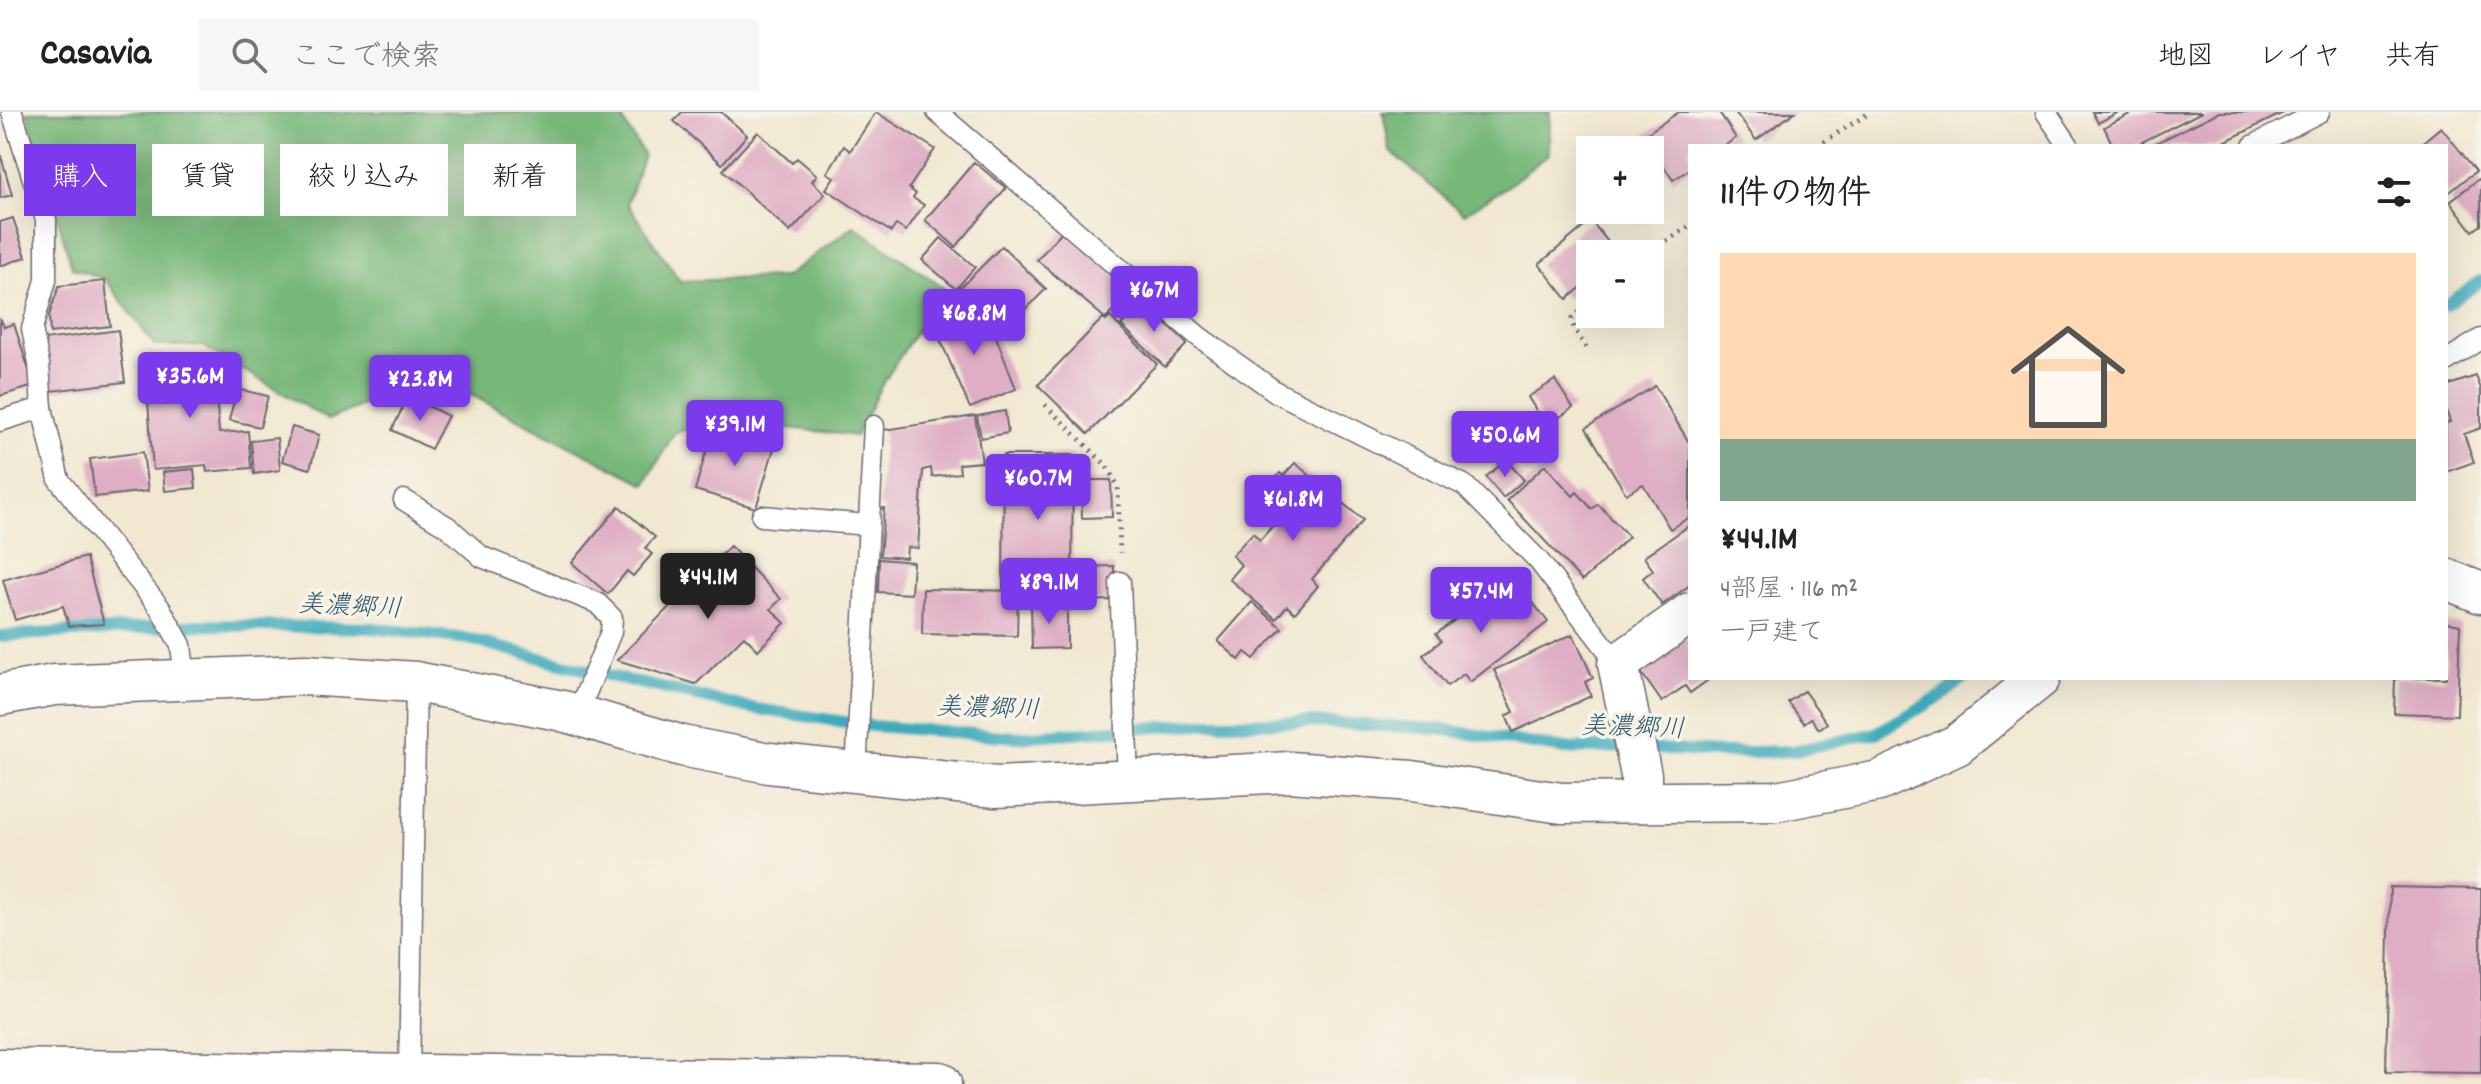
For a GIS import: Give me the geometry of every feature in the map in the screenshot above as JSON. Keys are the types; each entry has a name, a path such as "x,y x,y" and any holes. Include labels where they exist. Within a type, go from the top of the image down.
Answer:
{"main road":[{"path":"0,1071 302,1080 409,1076 939,1084"}],"street":[{"path":"2448,580 2481,593"},
{"path":"1641,789 1618,664 1688,614"},
{"path":"0,695 183,662 583,700 682,746 769,763 857,762 996,787 1128,767 1290,772 1412,781 1562,803 1641,789 1777,801 1879,781 1957,745 2038,680"}],"lane":[{"path":"12,112 46,220 46,280 32,329 39,364 42,408 59,480 160,608 183,662"},
{"path":"2046,112 2068,144"},
{"path":"2257,144 2319,112"},
{"path":"942,113 1198,336 1276,392 1464,485 1538,560 1618,664"},
{"path":"2448,360 2481,339"},
{"path":"0,421 42,408"},
{"path":"857,762 874,426"},
{"path":"404,500 448,527 482,557 597,603 612,618 611,632 583,700"},
{"path":"762,516 868,525"},
{"path":"1120,582 1128,767"},
{"path":"409,1076 416,682"}],"path":[{"path":"1820,144 1871,112"},
{"path":"1664,243 1688,227"},
{"path":"1576,315 1572,319 1574,328 1586,348"},
{"path":"1045,405 1106,465 1118,486 1120,582"}],"green space":[{"path":"27,112 618,112 644,155 627,203 680,281 785,277 854,226 944,288 880,388 856,436 714,419 674,433 645,484 432,375 328,420 203,346 155,346 105,279 72,268 57,216 136,216 136,144 36,144"},
{"path":"1383,112 1550,112 1549,154 1505,188 1464,214 1390,151"}],"building":[{"path":"682,112 721,112 747,135 722,164 674,121"},
{"path":"876,112 935,149 909,188 916,194 913,198 924,205 906,231 896,225 891,232 826,189 834,177 827,173 844,146 850,151"},
{"path":"1679,112 1719,112 1736,138 1727,144 1688,144 1688,170 1673,180 1664,167 1664,136 1643,136"},
{"path":"1735,112 1795,112 1756,140"},
{"path":"2092,112 2119,112 2098,123"},
{"path":"2134,112 2202,112 2138,144 2112,144 2104,127"},
{"path":"2219,112 2285,112 2220,144 2154,144"},
{"path":"2441,127 2476,171 2448,193 2448,144 2420,144"},
{"path":"758,132 792,163 797,158 817,175 812,181 825,194 790,232 723,170"},
{"path":"0,157 12,195 0,198"},
{"path":"974,162 1006,188 956,247 925,220"},
{"path":"2479,179 2481,225 2473,231 2450,201"},
{"path":"13,218 26,257 0,266 0,222"},
{"path":"1587,224 1593,224 1607,240 1576,240 1576,292 1567,299 1539,264"},
{"path":"1063,230 1131,290 1106,319 1037,260"},
{"path":"941,238 975,267 956,289 922,260"},
{"path":"1002,246 1046,289 1019,316 1008,304 987,326 954,294"},
{"path":"105,281 110,326 50,333 49,316 59,286"},
{"path":"1143,302 1187,344 1165,367 1121,325"},
{"path":"964,308 996,337 1016,389 970,408 932,321"},
{"path":"1110,317 1157,364 1088,434 1038,385 1103,318 1106,321"},
{"path":"0,318 4,327 14,324 34,386 0,396"},
{"path":"118,330 125,382 51,391 44,340"},
{"path":"183,357 183,367 214,365 219,433 248,431 251,468 207,472 206,465 153,470 145,360"},
{"path":"2476,376 2481,389 2481,428 2464,434 2474,462 2448,471 2450,422 2448,385"},
{"path":"1555,380 1573,408 1546,426 1528,397"},
{"path":"1655,386 1688,441 1688,518 1670,529 1643,484 1626,494 1586,428"},
{"path":"237,389 268,396 260,427 229,420"},
{"path":"408,396 448,416 431,449 392,430"},
{"path":"1005,411 1008,433 981,438 977,416"},
{"path":"975,416 982,462 959,464 960,473 932,477 931,468 923,470 918,548 907,547 906,558 880,556 884,508 879,509 884,430"},
{"path":"292,427 319,435 310,469 282,461"},
{"path":"713,428 775,445 756,508 695,490"},
{"path":"277,438 280,470 254,474 251,441"},
{"path":"143,452 148,491 95,497 90,459"},
{"path":"1004,455 1073,455 1072,588 1003,588"},
{"path":"1506,460 1524,480 1503,498 1486,477"},
{"path":"1295,463 1363,520 1312,579 1318,586 1295,613 1287,606 1276,619 1229,579 1241,565 1232,555 1253,533 1260,540 1285,512 1263,492 1280,473 1283,476"},
{"path":"1545,465 1573,496 1577,492 1592,509 1598,504 1629,537 1582,581 1507,500"},
{"path":"194,469 196,488 165,491 163,472"},
{"path":"1081,480 1111,480 1112,517 1082,518"},
{"path":"619,506 655,537 645,548 652,554 633,576 627,571 608,594 572,563"},
{"path":"1688,526 1688,586 1662,605 1643,578 1653,570 1644,557"},
{"path":"730,546 781,599 771,609 785,623 758,650 744,636 696,684 617,660 691,585 686,580 709,558 713,563"},
{"path":"86,557 104,624 69,626 63,606 15,620 3,580"},
{"path":"879,559 913,562 911,594 878,592"},
{"path":"1114,566 1114,600 1077,601 1077,567"},
{"path":"1469,587 1482,604 1496,594 1507,609 1526,594 1548,622 1470,682 1464,674 1447,686 1423,655 1441,641 1436,634 1456,619 1445,605"},
{"path":"923,589 1018,591 1017,636 922,634"},
{"path":"1252,602 1282,628 1254,659 1245,652 1239,660 1218,641"},
{"path":"1067,604 1067,648 1032,649 1031,605"},
{"path":"2448,622 2460,625 2457,715 2394,713 2395,680 2448,680"},
{"path":"1573,634 1593,678 1585,682 1591,696 1513,732 1506,716 1514,712 1494,670"},
{"path":"1688,636 1688,680 1708,680 1690,693 1685,686 1662,702 1640,671"},
{"path":"1804,691 1827,723 1819,729 1811,718 1804,723 1788,702"},
{"path":"2390,887 2481,889 2481,1073 2386,1072"}],"waterway":[{"name":"美濃郷川","path":"2448,304 2481,281"},
{"name":"美濃郷川","path":"0,636 200,625 372,628 468,639 750,708 872,726 1016,737 1212,723 1311,722 1440,729 1566,749 1624,747 1717,753 1793,751 1876,733 1943,695 1962,680"}]}
